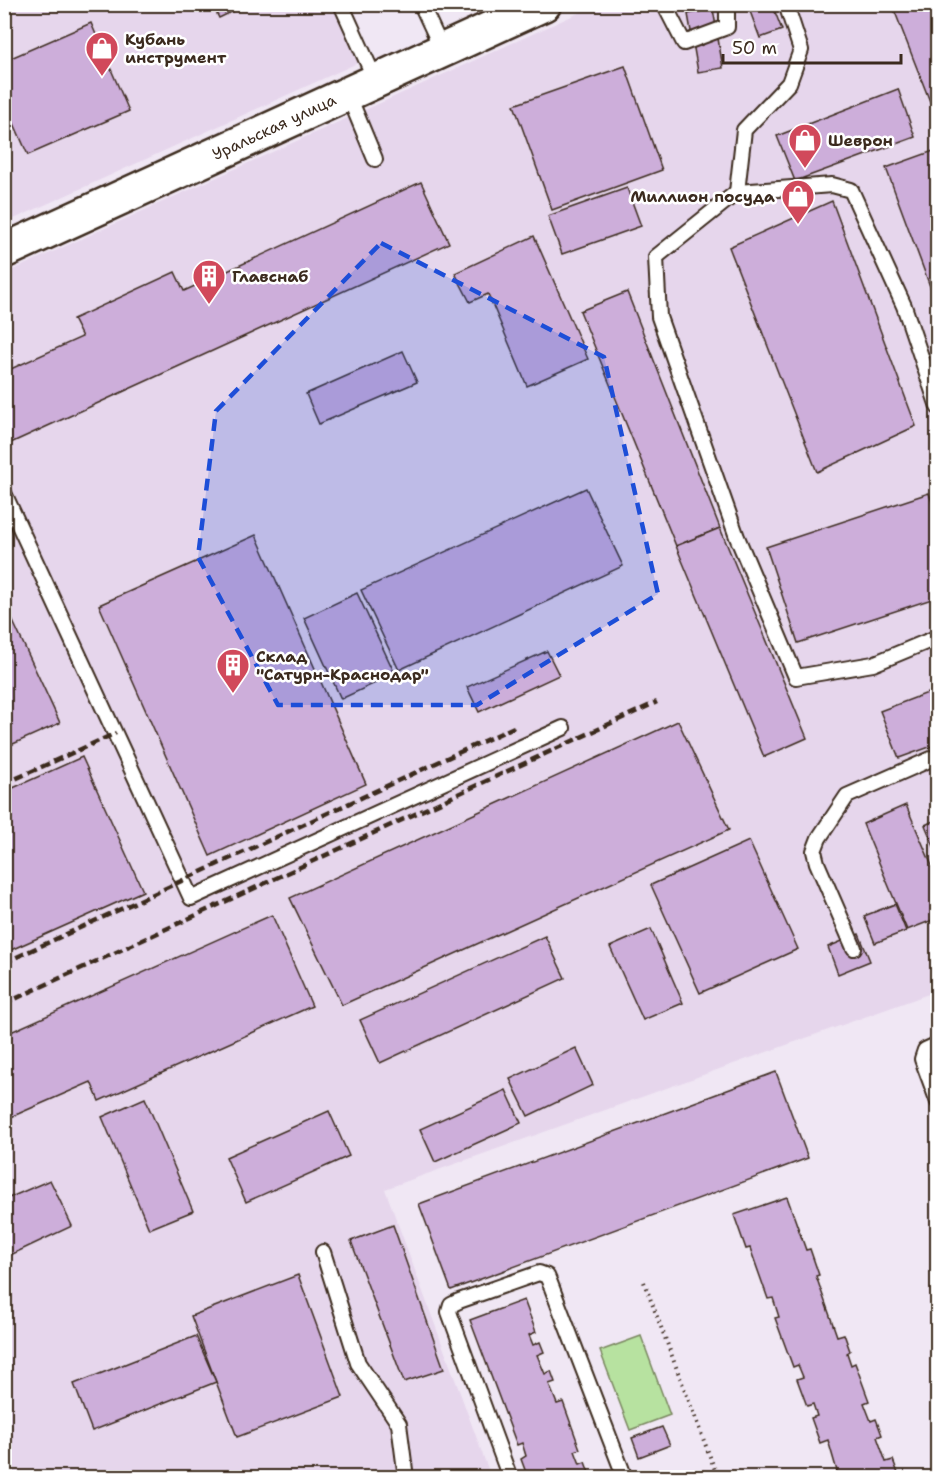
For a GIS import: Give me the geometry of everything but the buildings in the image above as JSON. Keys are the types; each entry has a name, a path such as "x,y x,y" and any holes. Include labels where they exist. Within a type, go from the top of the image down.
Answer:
{"main road":[{"name":"Уральская улица","path":"4,251 366,84 533,4"},
{"name":"Уральская улица","path":"4,246 544,4"}],"lane":[{"path":"341,4 366,84 375,159"},
{"path":"421,4 441,47"},
{"path":"664,4 684,43 727,27 727,4"},
{"path":"737,192 744,130 789,82 801,50 786,4"},
{"path":"938,407 904,306 851,190 832,185 737,192 656,256 659,317 737,537 796,677 873,664 938,636"},
{"path":"4,493 191,898 563,728"},
{"path":"854,948 817,863 814,850 819,838 847,796 938,756"},
{"path":"938,1044 925,1050 922,1059 938,1102"},
{"path":"323,1252 358,1363 399,1424 406,1478"},
{"path":"510,1478 449,1312 451,1305 459,1301 539,1273 547,1276 550,1283 625,1478"}],"path":[{"path":"644,1282 718,1478"}],"highlighted area":[{"path":"381,243 604,357 658,594 477,705 278,705 198,557 216,411"}],"shaded area":[{"path":"4,5 350,5 373,56 5,223"},
{"path":"596,5 937,5 937,991 385,1189 491,1477 5,1477 4,274"}],"green space":[{"path":"641,1336 670,1415 630,1430 600,1351"}],"railway":[{"path":"4,1004 657,702"},
{"path":"4,963 514,727"},
{"path":"4,784 116,733"}],"place":[{"name":"Кубань инструмент","path":"102,77"},
{"name":"Шеврон","path":"805,169"},
{"name":"Миллион посуда","path":"798,225"},
{"name":"Главснаб","path":"209,305"},
{"name":"Склад \"Сатурн-Краснодар\"","path":"233,694"}]}
